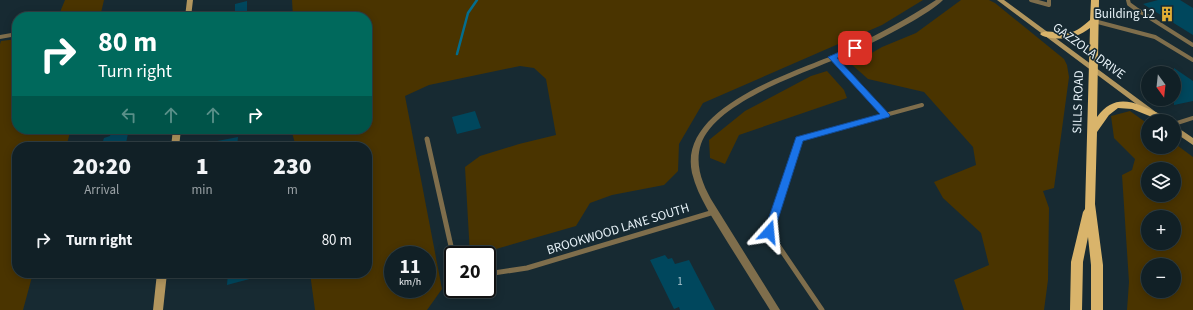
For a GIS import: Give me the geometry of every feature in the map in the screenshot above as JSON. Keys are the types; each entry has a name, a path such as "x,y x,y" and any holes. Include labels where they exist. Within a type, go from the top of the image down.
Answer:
{"main road":[{"name":"SILLS ROAD","path":"1095,0 1090,204 1097,265 1097,310"},
{"path":"1044,34 1072,36 1079,34 1094,21"},
{"path":"1091,132 1109,110 1116,106 1133,107 1149,114"},
{"name":"SILLS ROAD","path":"1076,310 1077,262 1090,204"}],"street":[{"path":"189,12 190,0"},
{"path":"775,310 714,212 699,182 696,172 696,152 698,142 704,132 722,113 748,95 897,29 940,0"},
{"name":"GAZZOLA DRIVE","path":"1000,0 1153,114"},
{"path":"0,37 12,35"},
{"path":"1181,133 1193,142"},
{"path":"158,310 161,278"}],"lane":[{"path":"1031,0 1049,5 1049,0"},
{"path":"1128,0 1129,4 1136,10 1193,45"},
{"path":"1094,21 1154,36 1193,60"},
{"path":"832,57 886,115"},
{"path":"822,310 769,232 799,139 922,105"},
{"path":"1181,122 1193,118"},
{"path":"427,139 451,246"},
{"name":"BROOKWOOD LANE SOUTH","path":"496,273 527,268 714,212"}],"shaded area":[{"path":"65,0 104,0 101,12 60,12"},
{"path":"292,0 923,0 882,25 703,103 679,144 678,171 664,185 612,195 590,203 576,226 496,249 496,246 469,246 465,167 480,156 556,135 546,79 534,68 520,66 429,85 405,96 434,246 384,246 384,298 436,298 427,310 315,310 311,278 372,278 372,142 295,142 292,134 372,134 372,12 293,12"},
{"path":"961,0 989,0 995,3 1064,59 1067,65 1069,77 1054,188 1043,191 1049,208 1048,280 1044,310 964,310 954,280 989,265 981,233 943,198 934,182 976,165 973,147 924,92 868,79 850,63 882,47 916,33"},
{"path":"12,40 12,134 70,134 67,142 12,142 12,278 32,278 23,310 0,310 1,41"},
{"path":"827,71 844,90 847,98 739,135 725,164 710,158 709,140 745,111 811,76"},
{"path":"1130,111 1141,119 1141,154 1181,154 1181,148 1193,157 1193,310 1127,310 1129,282 1122,175 1132,170 1135,159 1114,138 1111,116"},
{"path":"436,258 442,289 436,297"}],"building":[{"path":"1158,0 1180,0 1193,8 1193,35 1143,4"},
{"path":"247,1 247,12 235,12 235,4"},
{"path":"1181,73 1193,81 1193,101 1181,104"},
{"path":"475,111 481,128 457,134 452,117"},
{"path":"110,134 128,134 126,142 103,142 104,138 110,136"},
{"path":"238,137 238,142 212,142"},
{"path":"665,255 668,259 672,258 675,264 689,260 715,310 680,310 679,307 674,309 650,260"},
{"path":"228,278 253,278 227,285"}],"waterway":[{"path":"457,54 468,13 477,0"}],"place":[{"name":"Building 12","path":"1167,14"}],"route":[{"path":"769,232 799,139 886,115 832,57 855,48"}]}
